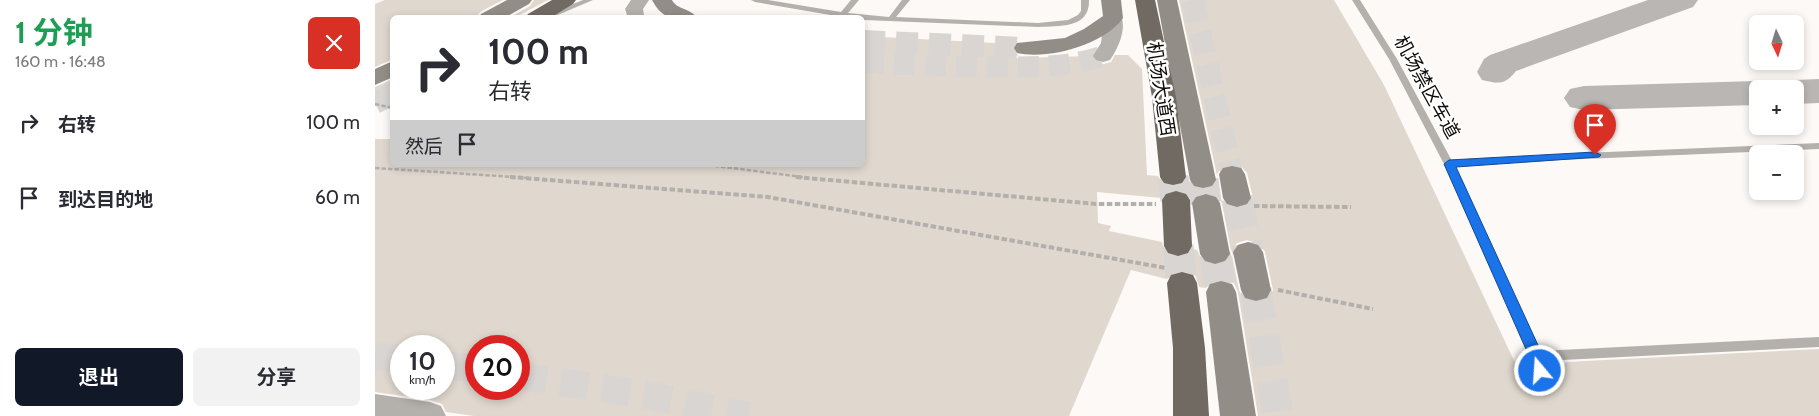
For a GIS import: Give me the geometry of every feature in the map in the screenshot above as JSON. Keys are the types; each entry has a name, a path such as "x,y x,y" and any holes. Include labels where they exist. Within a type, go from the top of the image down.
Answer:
{"highway":[{"path":"540,15 566,0"},
{"name":"机场大道西","path":"1145,0 1164,97 1177,266 1189,348 1191,416"}],"main road":[{"path":"494,15 523,0"},
{"path":"662,0 667,9 680,15"},
{"path":"1167,0 1205,192 1215,254"},
{"path":"1025,48 1053,47 1077,42 1093,34 1112,9"},
{"path":"375,78 390,70"},
{"path":"1249,252 1266,290"},
{"path":"1221,292 1238,416"}],"street":[{"path":"1103,56 1111,43 1112,9"},
{"path":"375,408 430,416"}],"lane":[{"path":"552,15 589,0"},
{"path":"755,0 842,15 855,0"},
{"path":"891,19 906,0"},
{"path":"865,17 1038,24 1058,23 1080,18 1085,12 1085,0"},
{"name":"机场禁区车道","path":"1356,0 1393,59 1449,164 1536,356 1544,386"},
{"path":"1449,164 1560,156 1819,146"},
{"path":"1536,356 1819,342"}],"path":[{"path":"375,104 390,107"},
{"path":"723,167 788,176 1096,204 1171,194"},
{"path":"375,168 531,178 767,197 1177,266"},
{"path":"1240,193 1351,207"},
{"path":"1266,290 1373,309"}],"building":[{"path":"385,0 503,0 480,12 478,15 390,15 390,60 375,67 375,4"},
{"path":"534,0 548,0 520,15 514,15 530,6"},
{"path":"1179,0 1334,0 1384,85 1526,386 1537,386 1540,392 1548,392 1553,387 1566,362 1819,349 1819,416 1258,416 1238,292 1234,283 1221,279 1210,282 1206,288 1199,287 1195,274 1182,270 1171,273 1167,279 1131,270 1069,416 474,416 446,412 442,404 430,400 455,400 455,335 390,335 390,394 375,392 375,139 390,139 390,167 865,167 865,36 1014,44 1012,49 1018,55 1015,58 1091,56 1095,62 1104,64 1111,62 1115,55 1128,55 1142,69 1147,175 1158,176 1162,184 1173,187 1182,185 1188,179 1192,187 1203,190 1214,187 1218,180 1221,199 1226,206 1238,209 1248,206 1253,198 1247,173 1241,166 1232,164 1223,166 1217,174 1218,179","holes":["1177,189 1187,192 1192,200 1195,195 1205,192 1218,196 1222,203 1231,251 1237,243 1247,240 1260,244 1265,252 1273,290 1269,299 1256,303 1243,299 1239,290 1232,255 1226,263 1216,266 1203,262 1197,250 1192,249 1189,255 1177,258 1166,254 1162,242 1109,231 1111,226 1098,223 1097,192 1161,198 1165,192"]},
{"path":"390,80 390,108 375,106 375,87"}],"taxiway":[{"path":"1496,72 1497,67 1503,63 1681,0"},
{"path":"1804,92 1819,91"},
{"path":"1584,98 1749,93"}],"tunnel":[{"path":"1193,0 1232,174"},
{"path":"865,41 1025,48"},
{"path":"865,62 944,66 1035,67 1076,63 1103,56"},
{"path":"375,103 390,96"},
{"path":"1173,177 1176,200"},
{"path":"1203,180 1206,203"},
{"path":"1237,198 1248,252"},
{"path":"1178,246 1182,283"},
{"path":"1215,254 1221,292"},
{"path":"1256,290 1278,416"},
{"path":"375,356 390,358"},
{"path":"455,366 465,368"},
{"path":"530,378 648,395 749,416"}],"route":[{"path":"1540,371 1536,356 1449,164 1595,155"}]}
